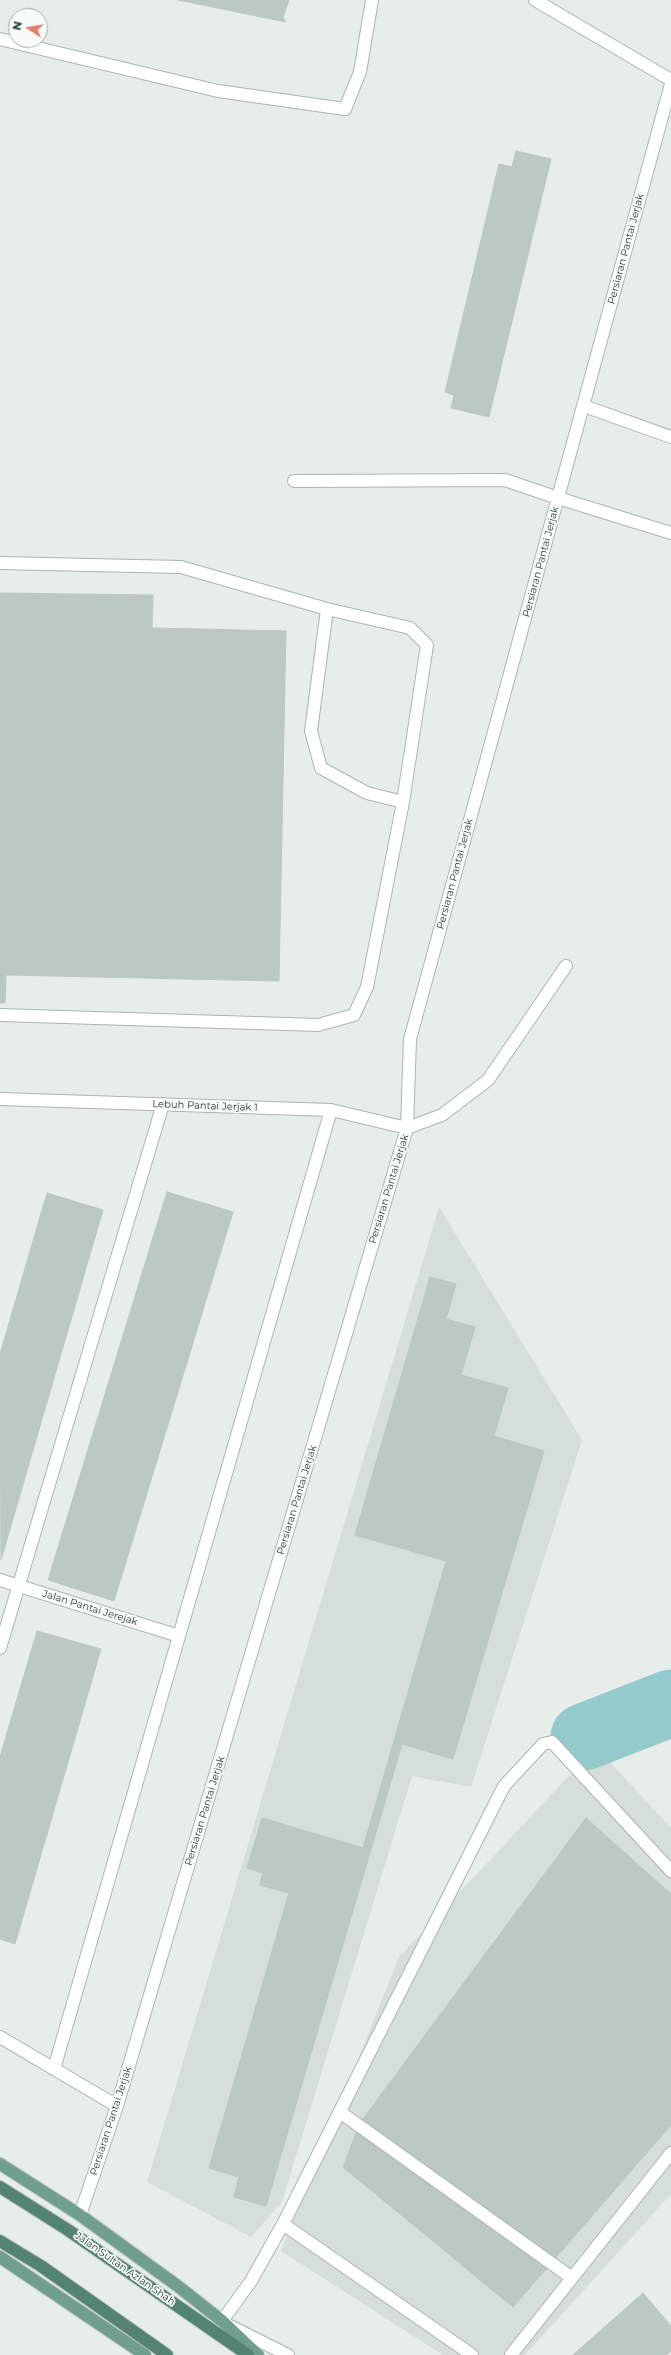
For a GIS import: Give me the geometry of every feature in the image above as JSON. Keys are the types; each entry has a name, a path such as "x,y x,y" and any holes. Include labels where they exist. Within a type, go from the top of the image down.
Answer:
{"highway":[{"name":"Jalan Sultan Azlan Shah","path":"0,2187 68,2230 248,2355"},
{"path":"0,2241 41,2266 167,2355"}],"main road":[{"name":"Jalan Sultan Azlan Shah","path":"0,2164 80,2215 179,2287 222,2322 258,2355"},
{"path":"0,2257 145,2355"}],"street":[{"path":"0,39 218,91 345,109 360,72 372,0"},
{"path":"535,0 671,80"},
{"name":"Persiaran Pantai Jerjak","path":"80,2215 117,2106 407,1128 410,1039 671,84"},
{"path":"584,406 671,437"},
{"path":"294,481 505,480 671,533"},
{"path":"0,563 182,567 327,608 410,628 426,645 402,802 368,987 354,1015 318,1025 0,1015"},
{"path":"327,608 311,732 321,768 367,793 402,802"},
{"path":"407,1128 442,1115 488,1080 566,966"},
{"name":"Lebuh Pantai Jerjak 1","path":"0,1099 331,1110 407,1128"},
{"path":"0,1648 163,1104"},
{"path":"54,2069 331,1110"},
{"name":"Jalan Pantai Jerejak","path":"0,1580 179,1636"},
{"path":"222,2322 251,2281 283,2224 504,1786 543,1744 552,1742 671,1871"},
{"path":"0,2037 117,2106"},
{"path":"340,2112 572,2278"},
{"path":"511,2355 671,2153"},
{"path":"283,2224 472,2355"},
{"name":"Jalan Sultan Azlan Shah","path":"222,2322 288,2355"}],"shaded area":[{"path":"439,1207 582,1440 471,1787 412,1776 282,2202 251,2237 147,2182"},
{"path":"596,1747 671,1828 671,2194 525,2355 443,2355 281,2251 399,1957"}],"building":[{"path":"178,0 289,0 283,17 286,22"},
{"path":"516,151 551,159 489,417 451,408 454,395 445,392 499,164 512,167"},
{"path":"0,593 153,595 152,628 286,631 279,981 6,975 5,1003 0,1003"},
{"path":"167,1192 233,1212 114,1601 48,1580"},
{"path":"47,1193 103,1210 1,1560 0,1354"},
{"path":"430,1277 456,1284 446,1319 475,1327 461,1375 508,1388 494,1436 544,1451 453,1759 402,1744 266,2206 234,2197 239,2177 209,2168 289,1893 260,1885 263,1873 247,1868 262,1818 363,1848 446,1561 355,1535"},
{"path":"37,1631 101,1649 15,1944 0,1939 0,1757"},
{"path":"586,1818 671,1894 671,2125 513,2307 343,2167 360,2123"},
{"path":"643,2293 671,2326 671,2351 666,2355 573,2355"}],"waterway":[{"path":"584,1737 671,1703"}]}
